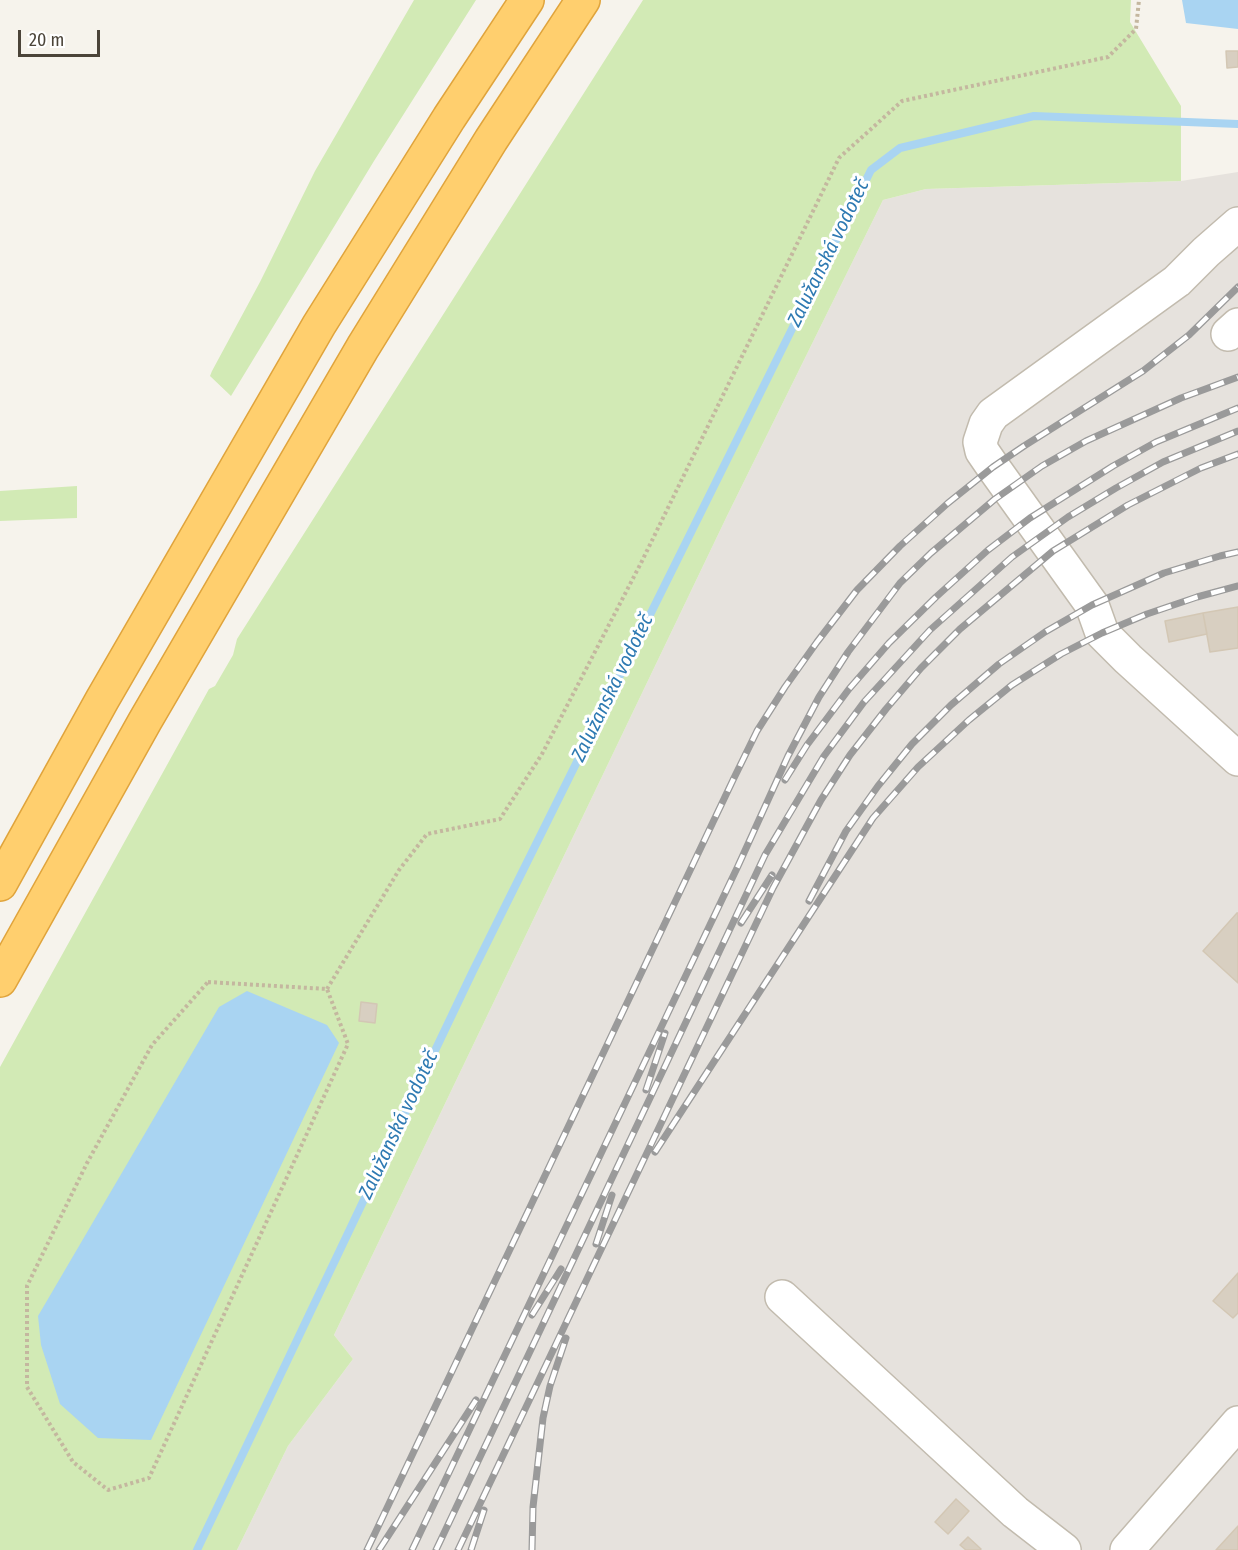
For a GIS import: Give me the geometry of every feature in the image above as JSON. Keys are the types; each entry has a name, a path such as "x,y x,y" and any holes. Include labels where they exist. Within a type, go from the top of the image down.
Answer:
{"highway":[{"path":"0,884 102,699 319,325 527,0"},
{"path":"0,980 145,721 363,347 491,140 583,0"}],"lane":[{"path":"1238,224 1177,281 993,414 986,424 980,442 982,450 1092,605 1101,633 1238,759"},
{"path":"782,1297 1015,1512 1064,1550"},
{"path":"1127,1550 1238,1423"}],"path":[{"path":"327,989 399,870 427,834 500,819 542,754 641,563 839,158 902,101 1108,57 1136,29 1139,0"},
{"path":"208,982 327,989 348,1044 149,1478 108,1490 73,1462 27,1387 27,1286 87,1163 152,1045 208,982"}],"shaded area":[{"path":"1238,172 1238,1550 237,1550 288,1446 353,1359 334,1335 727,516 883,200 926,189 1181,181"}],"green space":[{"path":"414,0 476,0 374,161 231,396 210,376 212,371 260,282 315,171"},
{"path":"643,0 1131,0 1130,22 1181,106 1181,181 926,189 883,200 727,516 334,1335 353,1359 288,1446 237,1550 0,1550 0,1067 209,689 215,686 233,655 237,639"},
{"path":"77,486 77,518 0,521 0,491"}],"water":[{"path":"1182,0 1238,0 1238,29 1186,23"},
{"path":"247,991 327,1025 339,1043 151,1440 98,1438 60,1404 41,1345 38,1316 219,1007"}],"building":[{"path":"1226,51 1238,51 1238,67 1227,68"},
{"path":"1238,607 1238,648 1210,652 1203,613"},
{"path":"1203,613 1207,634 1169,642 1165,621"},
{"path":"1238,913 1238,983 1203,951"},
{"path":"361,1002 377,1004 375,1023 359,1021"},
{"path":"1238,1273 1238,1313 1233,1318 1213,1301"},
{"path":"956,1499 969,1511 948,1534 935,1522"},
{"path":"1238,1526 1238,1550 1216,1550"},
{"path":"968,1537 980,1550 966,1550 960,1545"}],"waterway":[{"name":"Zalužanská vodoteč","path":"197,1550 472,973 871,170 900,148 1034,116 1238,124"}],"railway":[{"path":"367,1550 733,780 757,731 785,687 857,590 900,546 948,503 993,467 1024,446 1143,371 1189,335 1238,287"},
{"path":"412,1550 738,866 788,756 819,697 848,652 900,583 931,553 995,499 1042,466 1086,441 1181,398 1238,377"},
{"path":"785,780 807,745 849,689 889,643 988,550 1030,518 1113,466 1156,442 1238,408"},
{"path":"436,1550 765,855 824,756 864,702 930,630 1012,557 1068,517 1116,488 1163,462 1238,431"},
{"path":"458,1550 773,888 821,800 850,755 921,668 960,629 1053,551 1128,505 1201,468 1238,454"},
{"path":"809,901 846,831 878,786 912,744 951,705 999,664 1045,632 1092,605 1164,573 1238,552"},
{"path":"655,1152 873,818 918,767 969,720 1012,685 1061,654 1147,614 1238,586"},
{"path":"741,923 772,875"},
{"path":"646,1090 665,1033"},
{"path":"596,1244 612,1195"},
{"path":"532,1315 561,1269"},
{"path":"532,1550 533,1507 543,1418 550,1386 566,1338"},
{"path":"379,1550 476,1400"},
{"path":"471,1550 484,1510"}]}
